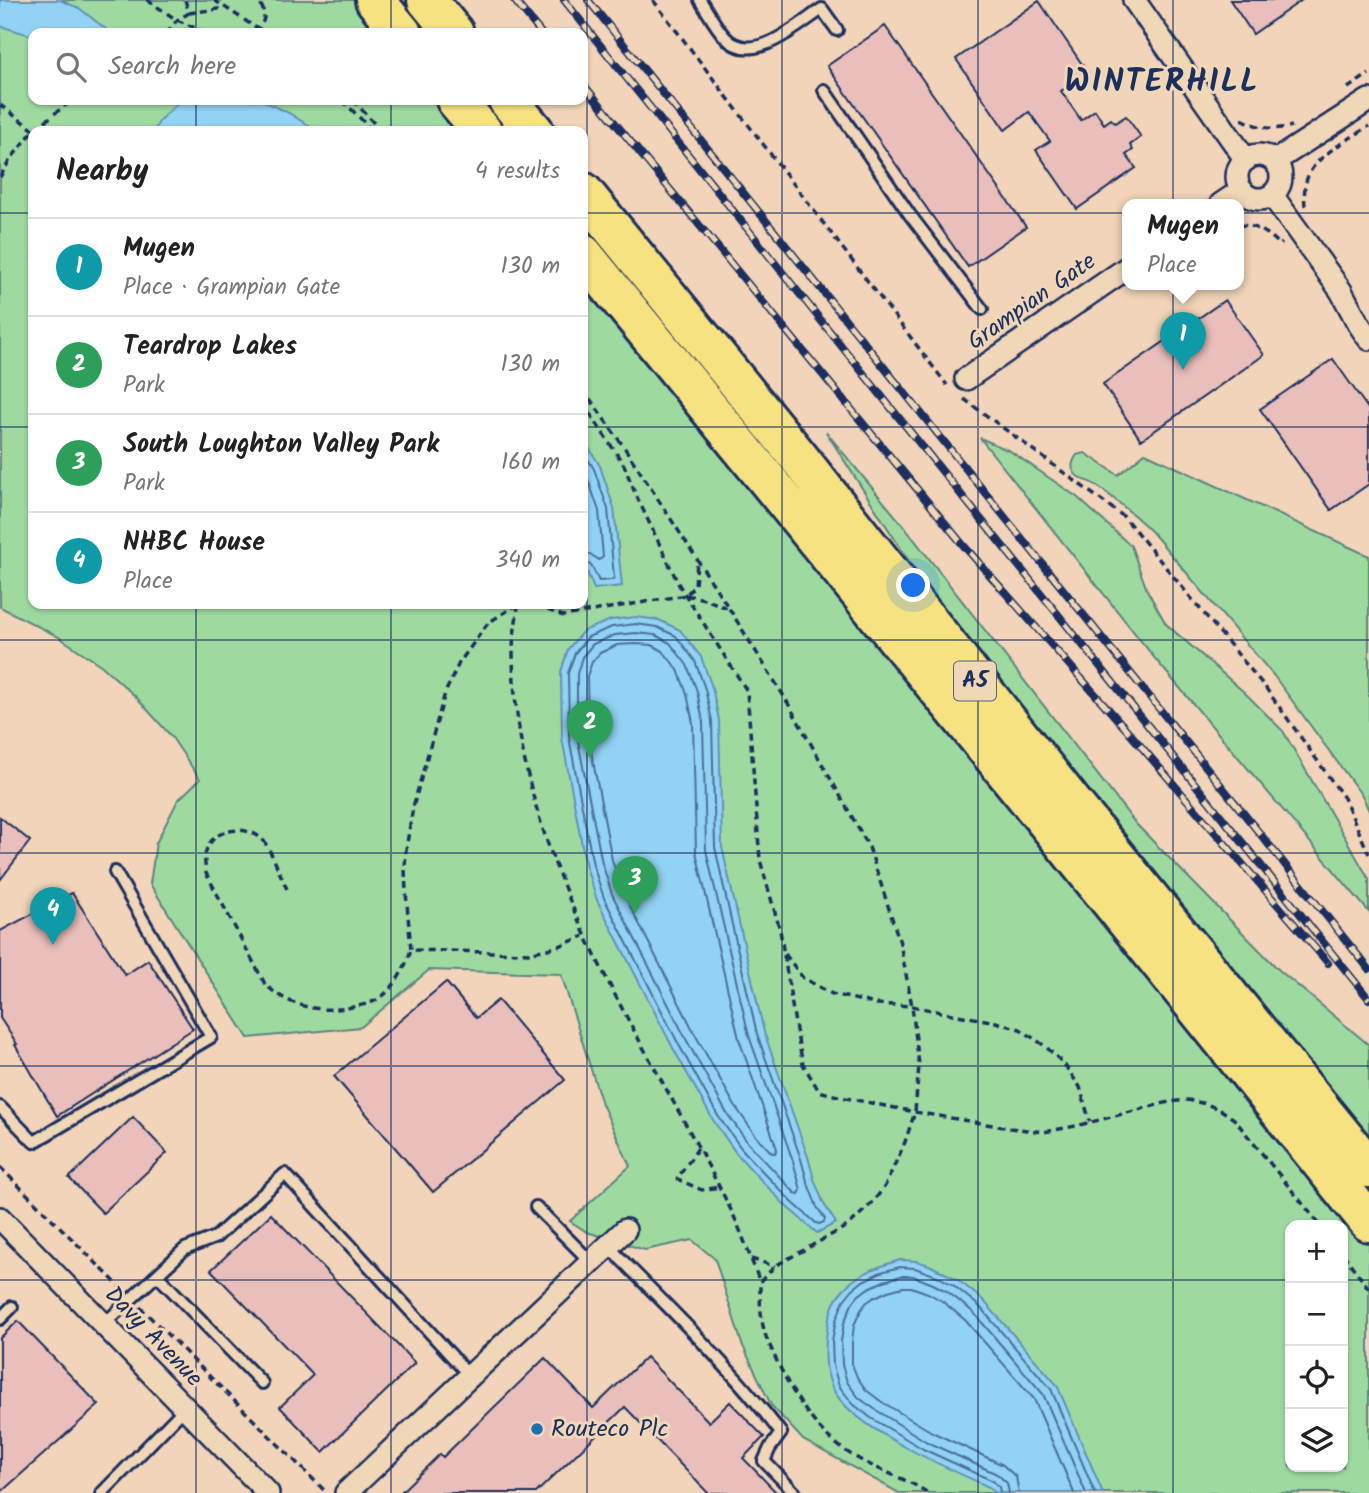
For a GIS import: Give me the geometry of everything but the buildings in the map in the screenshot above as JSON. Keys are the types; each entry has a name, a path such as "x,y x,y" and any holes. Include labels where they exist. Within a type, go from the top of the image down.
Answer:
{"highway":[{"path":"375,0 398,28"},
{"path":"427,0 450,28"},
{"path":"460,105 478,126"},
{"path":"512,105 530,126"},
{"name":"A5","path":"588,198 1065,794 1369,1168"},
{"name":"A5","path":"588,260 1369,1222"}],"street":[{"path":"1134,0 1246,160"},
{"path":"1275,161 1369,100"},
{"path":"1255,156 1266,156 1275,161 1281,173 1281,181 1279,188 1272,195 1253,198 1241,190 1238,171 1246,160 1255,156"},
{"path":"1228,199 1241,190"},
{"path":"1272,195 1341,291 1357,323 1369,339"},
{"name":"Grampian Gate","path":"958,387 1122,272"},
{"name":"Davy Avenue","path":"0,1218 268,1493"},
{"path":"346,1493 625,1230"}],"lane":[{"path":"699,0 726,38 745,48 770,44 822,9 837,30"},
{"path":"824,90 910,215 982,309"},
{"path":"0,1107 34,1142 211,1037 115,872"},
{"path":"104,1324 185,1250 216,1237 285,1174 470,1376"},
{"path":"536,1208 591,1262"},
{"path":"607,1246 692,1329 753,1395 781,1433 764,1461 795,1493"},
{"path":"157,1275 262,1383"},
{"path":"0,1318 12,1307"},
{"path":"102,1493 185,1408"}],"path":[{"path":"147,0 177,20 196,28"},
{"path":"185,0 189,13"},
{"path":"214,0 253,28"},
{"path":"258,0 264,10 264,19 259,28"},
{"path":"653,0 958,387 1124,517 1273,698 1344,798 1369,854"},
{"path":"171,28 177,20 189,13 225,8"},
{"path":"1346,89 1369,74"},
{"path":"0,105 29,126"},
{"path":"39,126 66,105"},
{"path":"347,105 368,126"},
{"path":"358,105 377,126"},
{"path":"1239,118 1262,128 1274,129 1294,125"},
{"path":"1305,210 1305,186 1310,172 1327,154 1369,126"},
{"path":"0,176 28,138"},
{"path":"588,396 626,450 785,698 869,847 900,943 912,1006 919,1065 915,1112 905,1142 885,1186 873,1202 849,1225 775,1266 760,1282"},
{"path":"588,411 624,465 679,585 747,691 761,860 780,930 803,1064 819,1091 915,1112 1044,1132 1168,1102 1188,1100 1206,1104 1234,1119 1316,1220"},
{"path":"686,595 695,585 697,561"},
{"path":"545,609 563,616 686,595 705,599 730,610"},
{"path":"287,889 264,841 255,834 232,830 223,832 210,843 205,858 206,873 265,984 280,996 321,1010 345,1009 365,1004 377,999 390,988 406,964 411,950 406,892 406,849 413,807 445,693 459,663 488,623 510,609"},
{"path":"517,609 513,649 518,725 531,790 560,878 584,936 731,1210 760,1282 764,1332 783,1373 807,1413 828,1437 852,1455 928,1493"},
{"path":"411,950 528,953 557,947 584,936"},
{"path":"784,953 803,978 832,994 876,1004 912,1006 1020,1029 1045,1046 1064,1065 1080,1087 1090,1122"},
{"path":"698,1148 677,1180 702,1190 719,1187"},
{"path":"0,1167 327,1493"},
{"path":"751,1259 775,1266"},
{"path":"1348,1261 1369,1289"}],"green space":[{"path":"0,0 375,0 398,28 28,28 28,105 460,105 478,126 28,126 28,609 588,609 588,260 1369,1222 1369,1493 899,1493 803,1440 771,1405 742,1344 715,1259 692,1240 645,1250 587,1232 570,1221 630,1166 602,1104 561,974 429,970 361,1027 248,1038 150,884 156,843 178,800 200,779 171,736 136,697 102,666 59,637 0,607"},
{"path":"826,432 902,524 1136,824 1279,970 1369,1045 1369,1138 941,611"},
{"path":"980,438 1010,451 1077,497 1131,546 1147,590 1166,624 1245,693 1283,731 1369,879 1369,912 1157,661"},
{"path":"1085,453 1118,475 1145,453 1369,556 1369,811 1363,797 1274,676 1152,532 1096,485 1075,473 1072,468 1074,460 1077,455"}],"water":[{"path":"0,0 60,0 79,8 105,28 28,28 28,34 0,26"},
{"path":"176,105 272,105 309,126 157,126"},
{"path":"588,446 600,466 614,508 622,586 594,589 588,574"},
{"path":"636,617 659,620 680,630 701,657 712,687 719,720 722,847 764,1032 814,1179 824,1204 836,1223 817,1233 759,1178 736,1153 713,1120 597,900 586,867 562,738 561,672 568,649 583,631 611,620"},
{"path":"900,1260 929,1265 957,1279 984,1301 1057,1385 1103,1493 996,1493 879,1432 842,1402 832,1387 826,1363 826,1339 832,1309 837,1298 854,1280 875,1268"}],"railway":[{"path":"514,0 537,28"},
{"path":"564,0 586,28"},
{"path":"588,0 1369,969"},
{"path":"588,30 1369,999"},
{"path":"588,90 964,546 1328,963"}],"place":[{"name":"Mugen","path":"1183,370"},
{"name":"Teardrop Lakes","path":"590,758"},
{"name":"South Loughton Valley Park","path":"635,914"},
{"name":"NHBC House","path":"53,945"},
{"name":"Routeco Plc","path":"537,1429"}],"district":[{"name":"WINTERHILL","path":"1162,82"}]}
